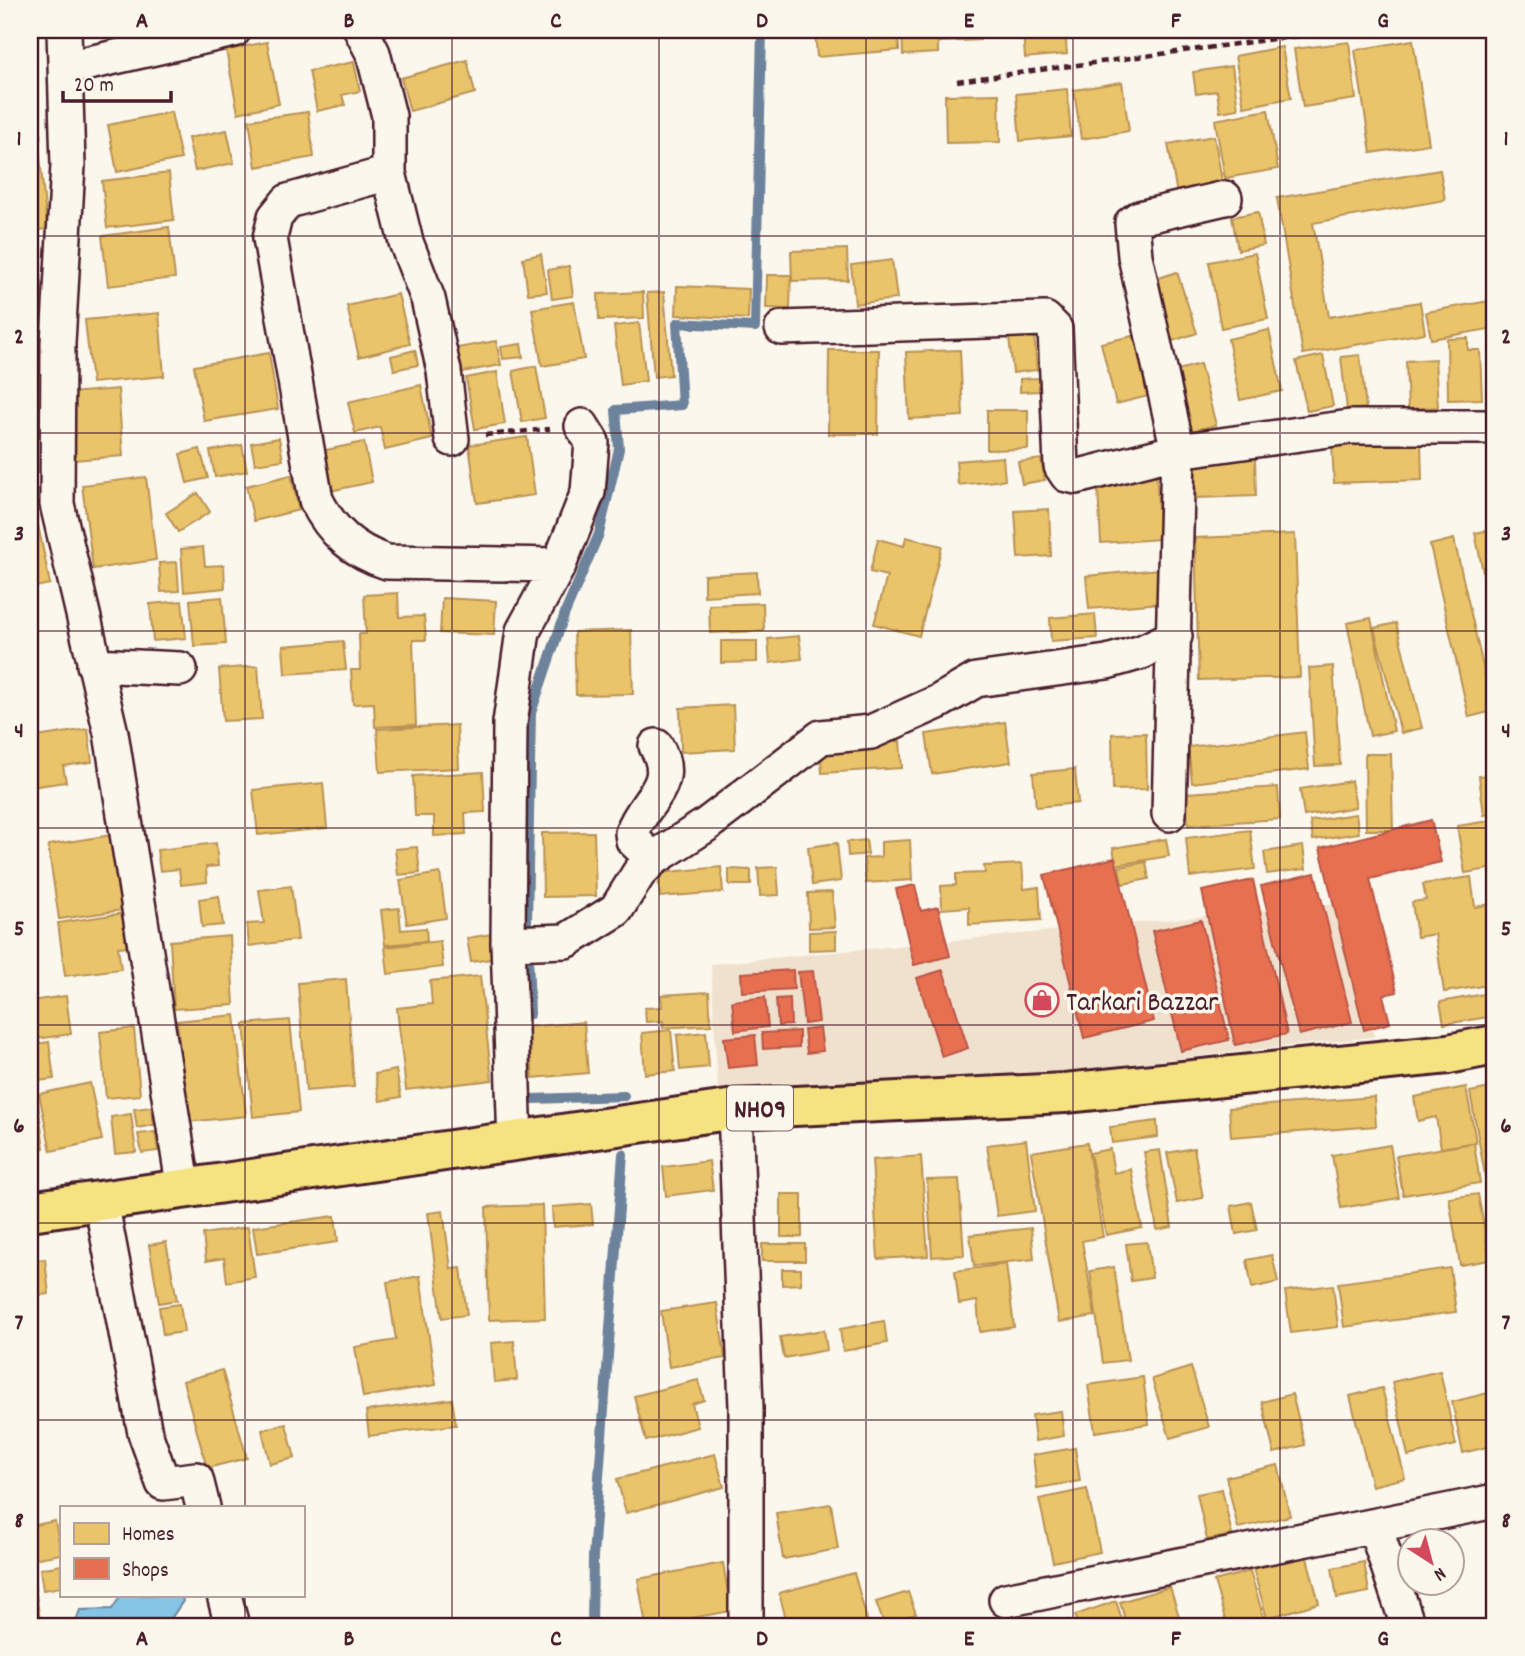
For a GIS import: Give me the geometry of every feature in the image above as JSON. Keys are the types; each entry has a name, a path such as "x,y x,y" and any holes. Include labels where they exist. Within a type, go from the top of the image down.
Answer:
{"main road":[{"name":"NH09","path":"30,1211 515,1143 735,1109 1065,1093 1448,1054 1495,1045"}],"street":[{"path":"64,30 68,166 58,343 57,504 111,733 184,1190"},
{"path":"67,68 234,30"},
{"path":"361,30 373,53 389,116 389,173 406,242 428,299 444,371 452,439"},
{"path":"389,173 288,201 275,217 270,238 316,500 323,515 350,545 364,555 387,562 559,565"},
{"path":"1169,814 1178,451 1138,269 1132,223 1139,218 1225,198"},
{"path":"782,328 1045,319 1055,329 1061,466 1067,475 1076,477 1178,451 1350,427 1495,426"},
{"path":"515,1143 509,943 512,710 523,631 559,565 588,492 592,442 582,426"},
{"path":"509,943 566,941 616,910 639,873 653,859 706,825 821,737 871,732 938,702 976,680 1107,662 1142,652 1175,635"},
{"path":"94,665 180,669"},
{"path":"653,859 633,840 632,833 666,775 664,759 656,746"},
{"path":"735,1109 746,1408 746,1626"},
{"path":"101,1201 145,1433 163,1483 196,1479 203,1506"},
{"path":"1006,1600 1495,1501"},
{"path":"1375,1527 1408,1626"},
{"path":"224,1596 232,1626"}],"path":[{"path":"957,81 1342,30"},
{"path":"452,439 582,426"}],"shaded area":[{"name":"Tarkari Bazzar","path":"1359,901 1374,1037 1029,1075 718,1092 711,964"}],"water":[{"path":"120,1596 181,1596 183,1601 170,1620 136,1623 134,1626 74,1626 80,1610 112,1609"}],"building: Homes":[{"path":"815,30 898,30 899,50 817,57"},
{"path":"902,30 979,30 980,40 938,42 938,53 903,55"},
{"path":"1023,30 1065,30 1067,54 1025,58"},
{"path":"1413,40 1429,144 1371,153 1355,50"},
{"path":"267,42 279,104 238,113 226,50"},
{"path":"1349,42 1356,99 1303,107 1294,49"},
{"path":"1282,47 1291,98 1244,107 1235,56"},
{"path":"467,60 475,93 410,111 401,78"},
{"path":"354,62 360,91 342,95 345,105 317,111 309,71"},
{"path":"1232,66 1238,109 1220,112 1217,91 1196,94 1193,72"},
{"path":"30,82 35,82 41,138 30,139"},
{"path":"1122,82 1129,131 1081,139 1074,90"},
{"path":"1067,89 1071,136 1020,141 1016,94"},
{"path":"999,94 1000,142 946,143 945,95"},
{"path":"1268,110 1278,169 1225,178 1215,120"},
{"path":"171,112 181,159 117,172 108,125"},
{"path":"308,112 314,157 256,167 249,120"},
{"path":"227,130 234,163 195,171 188,138"},
{"path":"1214,136 1223,186 1177,194 1168,144"},
{"path":"39,147 47,229 30,231 30,148"},
{"path":"1440,170 1445,200 1313,223 1329,317 1420,302 1425,333 1303,354 1277,198"},
{"path":"169,173 174,220 107,228 102,181"},
{"path":"1258,212 1264,245 1238,250 1232,217"},
{"path":"169,227 175,278 108,286 102,236"},
{"path":"847,249 848,280 792,281 791,251"},
{"path":"1255,253 1268,319 1221,328 1209,262"},
{"path":"541,254 547,292 528,294 523,258"},
{"path":"892,260 897,299 855,304 851,265"},
{"path":"569,266 573,296 552,299 548,270"},
{"path":"1177,272 1197,333 1163,344 1143,283"},
{"path":"767,275 791,275 790,309 766,308"},
{"path":"677,286 749,289 748,319 676,315"},
{"path":"643,292 644,318 599,320 598,294"},
{"path":"664,292 671,375 654,377 647,293"},
{"path":"398,294 410,344 359,357 347,306"},
{"path":"1495,300 1495,328 1431,339 1426,312"},
{"path":"574,302 584,359 542,366 532,309"},
{"path":"159,313 164,376 92,383 85,320"},
{"path":"639,323 646,381 621,385 614,326"},
{"path":"1269,330 1282,391 1240,400 1228,339"},
{"path":"1034,335 1037,370 1013,373 1009,337"},
{"path":"1137,335 1152,395 1116,404 1101,343"},
{"path":"1468,338 1468,350 1480,350 1482,399 1448,400 1447,339"},
{"path":"496,341 501,365 457,373 452,349"},
{"path":"521,344 523,357 503,359 501,347"},
{"path":"415,350 418,365 394,370 391,356"},
{"path":"829,350 879,350 878,434 828,434"},
{"path":"960,350 963,416 909,419 906,352"},
{"path":"269,353 278,409 204,421 194,366"},
{"path":"1323,355 1333,406 1307,411 1296,361"},
{"path":"1360,355 1366,408 1347,410 1341,357"},
{"path":"1435,359 1438,407 1408,409 1406,361"},
{"path":"1200,364 1216,425 1183,433 1167,373"},
{"path":"536,366 545,418 522,422 513,371"},
{"path":"497,372 505,424 475,429 466,378"},
{"path":"1039,378 1040,391 1020,392 1020,379"},
{"path":"421,385 432,439 385,450 380,427 355,433 348,402"},
{"path":"118,389 123,456 74,460 69,393"},
{"path":"987,410 1028,410 1028,449 987,450"},
{"path":"527,437 535,495 477,503 469,445"},
{"path":"279,438 283,460 255,464 251,443"},
{"path":"1421,441 1422,480 1334,483 1332,444"},
{"path":"364,442 372,482 330,491 321,451"},
{"path":"242,445 247,471 215,477 210,451"},
{"path":"200,449 208,478 187,483 180,454"},
{"path":"1003,457 1005,480 958,485 956,461"},
{"path":"1255,458 1256,496 1196,498 1195,461"},
{"path":"1041,459 1045,480 1022,484 1018,462"},
{"path":"1156,468 1160,539 1101,543 1097,472"},
{"path":"291,475 299,510 254,521 246,486"},
{"path":"146,477 156,560 93,569 82,485"},
{"path":"198,493 210,512 178,532 166,513"},
{"path":"30,495 50,584 30,588"},
{"path":"1049,509 1051,556 1018,558 1015,511"},
{"path":"1495,529 1495,631 1475,533"},
{"path":"1295,534 1300,677 1199,680 1195,538"},
{"path":"906,537 942,546 919,636 874,624 887,576 870,572 878,539 904,546"},
{"path":"1454,539 1493,711 1469,717 1430,545"},
{"path":"203,547 205,566 224,565 225,588 184,592 181,549"},
{"path":"177,562 179,591 161,592 159,563"},
{"path":"1159,569 1161,603 1089,609 1086,576"},
{"path":"757,572 758,593 704,596 704,575"},
{"path":"398,593 399,617 424,616 426,640 413,640 416,725 375,727 374,703 353,704 351,670 360,670 359,634 366,634 364,595"},
{"path":"222,597 226,644 194,646 190,600"},
{"path":"442,598 496,601 494,635 440,633"},
{"path":"182,601 186,638 153,641 150,604"},
{"path":"763,603 764,631 710,633 709,605"},
{"path":"1095,614 1097,638 1051,641 1050,618"},
{"path":"1371,618 1394,731 1370,736 1347,623"},
{"path":"1396,623 1422,728 1401,733 1374,628"},
{"path":"631,630 633,694 576,695 574,632"},
{"path":"799,636 802,659 770,663 768,639"},
{"path":"343,641 346,670 285,674 283,646"},
{"path":"721,641 757,641 757,662 721,663"},
{"path":"258,666 262,719 223,721 219,669"},
{"path":"1333,666 1340,765 1315,766 1309,668"},
{"path":"733,705 735,749 681,752 680,708"},
{"path":"1005,722 1011,762 932,774 926,734"},
{"path":"457,725 459,768 380,772 377,729"},
{"path":"88,729 92,762 63,766 66,782 30,787 30,738"},
{"path":"1305,732 1309,769 1192,783 1188,747"},
{"path":"1146,733 1147,789 1113,790 1112,734"},
{"path":"900,741 902,768 822,773 820,745"},
{"path":"1365,754 1391,754 1393,830 1366,830"},
{"path":"1075,769 1078,803 1036,807 1033,773"},
{"path":"483,772 485,812 465,813 466,834 434,836 434,816 415,816 413,776"},
{"path":"1495,774 1495,813 1484,815 1479,776"},
{"path":"1351,781 1356,807 1304,816 1300,789"},
{"path":"323,783 327,828 258,835 253,790"},
{"path":"1278,787 1280,819 1188,825 1186,793"},
{"path":"1356,814 1359,833 1313,840 1310,821"},
{"path":"1495,820 1495,868 1465,873 1457,826"},
{"path":"1250,830 1255,869 1190,877 1186,838"},
{"path":"594,832 596,896 543,897 542,833"},
{"path":"112,835 123,910 59,919 48,845"},
{"path":"1166,839 1169,856 1116,865 1113,848"},
{"path":"866,840 868,854 848,856 847,842"},
{"path":"910,840 912,880 866,883 864,858 881,857 881,842"},
{"path":"216,843 218,866 206,867 207,882 181,885 179,869 160,871 157,850"},
{"path":"837,843 841,881 812,885 808,847"},
{"path":"1303,846 1306,869 1267,874 1264,852"},
{"path":"417,847 420,873 398,875 395,849"},
{"path":"1146,862 1149,879 1122,884 1119,867"},
{"path":"1022,864 1024,889 1039,887 1041,920 969,925 969,907 942,909 941,886 956,885 956,874 985,873 984,866"},
{"path":"721,867 723,892 660,897 658,873"},
{"path":"777,867 779,895 760,896 758,868"},
{"path":"729,869 751,870 751,885 729,885"},
{"path":"440,873 446,918 407,924 400,880"},
{"path":"1471,877 1475,907 1491,904 1495,929 1495,984 1444,992 1435,934 1417,937 1412,902 1426,900 1423,884"},
{"path":"291,886 298,940 249,946 247,924 264,923 259,890"},
{"path":"832,892 835,927 809,928 808,893"},
{"path":"219,896 223,925 202,927 199,899"},
{"path":"399,908 401,930 426,928 427,941 385,945 381,910"},
{"path":"125,913 129,946 118,947 121,969 65,976 58,923"},
{"path":"836,931 836,949 809,950 809,932"},
{"path":"493,934 497,958 471,962 467,938"},
{"path":"230,936 234,1005 174,1009 170,941"},
{"path":"440,941 443,967 388,974 385,947"},
{"path":"480,976 492,1080 406,1090 397,1008 432,1004 430,981"},
{"path":"346,979 354,1087 306,1091 298,983"},
{"path":"709,992 711,1025 663,1028 663,1021 646,1022 645,1008 662,1007 661,995"},
{"path":"1495,992 1495,1016 1444,1024 1440,1002"},
{"path":"66,996 71,1034 30,1040 30,1001"},
{"path":"235,1015 246,1116 188,1122 177,1021"},
{"path":"290,1020 299,1112 253,1117 244,1024"},
{"path":"584,1022 588,1073 533,1078 528,1027"},
{"path":"134,1028 140,1095 106,1098 100,1032"},
{"path":"671,1030 675,1071 645,1074 642,1033"},
{"path":"706,1032 709,1067 680,1070 677,1035"},
{"path":"49,1042 54,1079 30,1082 30,1045"},
{"path":"396,1070 401,1097 380,1101 375,1074"},
{"path":"90,1083 102,1140 51,1151 39,1094"},
{"path":"1466,1087 1476,1142 1441,1148 1436,1117 1418,1121 1414,1097"},
{"path":"1495,1087 1495,1231 1470,1092"},
{"path":"30,1090 36,1090 44,1148 30,1150"},
{"path":"1374,1097 1376,1126 1231,1137 1229,1108"},
{"path":"151,1107 154,1125 137,1128 134,1109"},
{"path":"131,1114 136,1152 115,1154 111,1117"},
{"path":"1157,1121 1158,1137 1112,1143 1110,1127"},
{"path":"155,1132 158,1151 142,1153 138,1134"},
{"path":"1026,1140 1035,1211 997,1216 987,1145"},
{"path":"1087,1143 1103,1237 1082,1241 1095,1316 1059,1322 1031,1152"},
{"path":"1474,1143 1480,1183 1403,1195 1396,1156"},
{"path":"1390,1145 1399,1198 1341,1208 1332,1155"},
{"path":"1194,1148 1203,1198 1177,1203 1167,1153"},
{"path":"1110,1149 1114,1173 1131,1169 1142,1228 1106,1235 1090,1153"},
{"path":"1160,1150 1172,1227 1157,1230 1144,1152"},
{"path":"921,1156 928,1256 878,1259 872,1160"},
{"path":"709,1161 713,1190 666,1196 663,1167"},
{"path":"959,1179 964,1255 932,1257 927,1180"},
{"path":"781,1194 802,1194 802,1237 781,1237"},
{"path":"1478,1194 1490,1260 1460,1265 1449,1198"},
{"path":"1251,1202 1257,1230 1236,1234 1231,1206"},
{"path":"591,1204 593,1224 553,1227 552,1207"},
{"path":"542,1205 545,1318 489,1320 486,1207"},
{"path":"443,1211 451,1269 461,1268 467,1315 442,1318 428,1213"},
{"path":"335,1216 338,1242 257,1254 253,1227"},
{"path":"248,1227 255,1277 227,1282 224,1258 206,1261 203,1234"},
{"path":"1031,1228 1034,1259 974,1266 970,1235"},
{"path":"166,1242 177,1300 159,1303 149,1245"},
{"path":"1147,1242 1152,1278 1131,1281 1126,1244"},
{"path":"762,1244 805,1244 805,1261 762,1261"},
{"path":"1272,1255 1278,1282 1252,1288 1247,1260"},
{"path":"45,1259 49,1294 30,1296 30,1261"},
{"path":"1006,1264 1014,1327 980,1332 977,1301 959,1304 955,1271"},
{"path":"1114,1267 1128,1360 1103,1363 1090,1271"},
{"path":"1450,1268 1456,1312 1344,1327 1338,1283"},
{"path":"782,1269 801,1269 801,1284 782,1285"},
{"path":"420,1276 436,1385 363,1397 355,1347 396,1340 387,1282"},
{"path":"1333,1285 1338,1327 1291,1333 1285,1291"},
{"path":"717,1303 725,1358 669,1367 661,1311"},
{"path":"180,1304 184,1332 163,1335 159,1307"},
{"path":"884,1321 887,1343 843,1351 840,1329"},
{"path":"824,1330 827,1350 784,1358 780,1337"},
{"path":"514,1341 517,1380 494,1382 491,1343"},
{"path":"1191,1367 1209,1427 1170,1438 1152,1379"},
{"path":"222,1370 247,1458 207,1468 183,1381"},
{"path":"1440,1371 1456,1445 1408,1456 1392,1382"},
{"path":"1143,1377 1149,1424 1095,1432 1088,1385"},
{"path":"698,1380 704,1400 692,1404 698,1427 646,1441 634,1396"},
{"path":"1382,1388 1405,1478 1372,1486 1350,1396"},
{"path":"1492,1392 1495,1445 1463,1453 1452,1402"},
{"path":"1292,1394 1305,1445 1274,1453 1262,1402"},
{"path":"452,1399 456,1425 369,1436 366,1411"},
{"path":"1061,1411 1064,1436 1035,1441 1032,1415"},
{"path":"286,1424 295,1458 270,1464 262,1430"},
{"path":"1075,1448 1080,1481 1037,1488 1033,1455"},
{"path":"715,1454 724,1487 626,1513 617,1479"},
{"path":"1278,1465 1290,1516 1238,1528 1226,1477"},
{"path":"1087,1489 1100,1552 1053,1562 1039,1499"},
{"path":"1222,1489 1232,1535 1207,1540 1197,1494"},
{"path":"831,1504 838,1549 783,1559 776,1513"},
{"path":"55,1521 60,1554 32,1559 30,1526"},
{"path":"1306,1554 1319,1603 1267,1618 1253,1568"},
{"path":"1364,1562 1369,1592 1337,1598 1332,1568"},
{"path":"723,1563 731,1611 646,1626 638,1579"},
{"path":"60,1565 60,1587 43,1590 40,1569"},
{"path":"1250,1571 1266,1626 1227,1626 1214,1581"},
{"path":"854,1573 868,1623 857,1626 788,1626 779,1593"},
{"path":"34,1582 41,1626 30,1626 30,1583"},
{"path":"1170,1587 1182,1626 1127,1626 1120,1602"},
{"path":"908,1592 916,1614 884,1624 876,1602"},
{"path":"1116,1601 1124,1626 1079,1626 1075,1615"},
{"path":"1069,1620 1071,1626 1047,1626"}],"building: Shops":[{"path":"1431,820 1441,862 1370,879 1397,992 1383,995 1390,1023 1364,1030 1320,848"},
{"path":"1115,858 1154,1021 1084,1038 1044,875"},
{"path":"1315,873 1352,1022 1299,1035 1261,886"},
{"path":"1253,880 1287,1034 1235,1045 1202,891"},
{"path":"915,885 921,911 938,907 950,956 914,965 896,889"},
{"path":"1201,920 1229,1040 1181,1051 1152,931"},
{"path":"793,970 794,989 742,992 741,973"},
{"path":"943,970 968,1048 942,1057 917,978"},
{"path":"813,971 819,1022 804,1024 798,972"},
{"path":"765,997 768,1027 735,1031 732,1001"},
{"path":"790,998 791,1025 778,1026 776,999"},
{"path":"820,1028 823,1051 807,1053 804,1030"},
{"path":"799,1031 799,1047 763,1049 762,1033"},
{"path":"755,1035 758,1065 728,1068 724,1038"}],"waterway":[{"path":"530,1014 527,922 531,713 565,613 599,534 619,449 616,410 682,405 677,323 755,327 762,30"},
{"path":"532,1099 624,1096"},
{"path":"592,1626 593,1557 623,1154"}],"place":[{"name":"Tarkari Bazzar","path":"1042,1000"}]}
